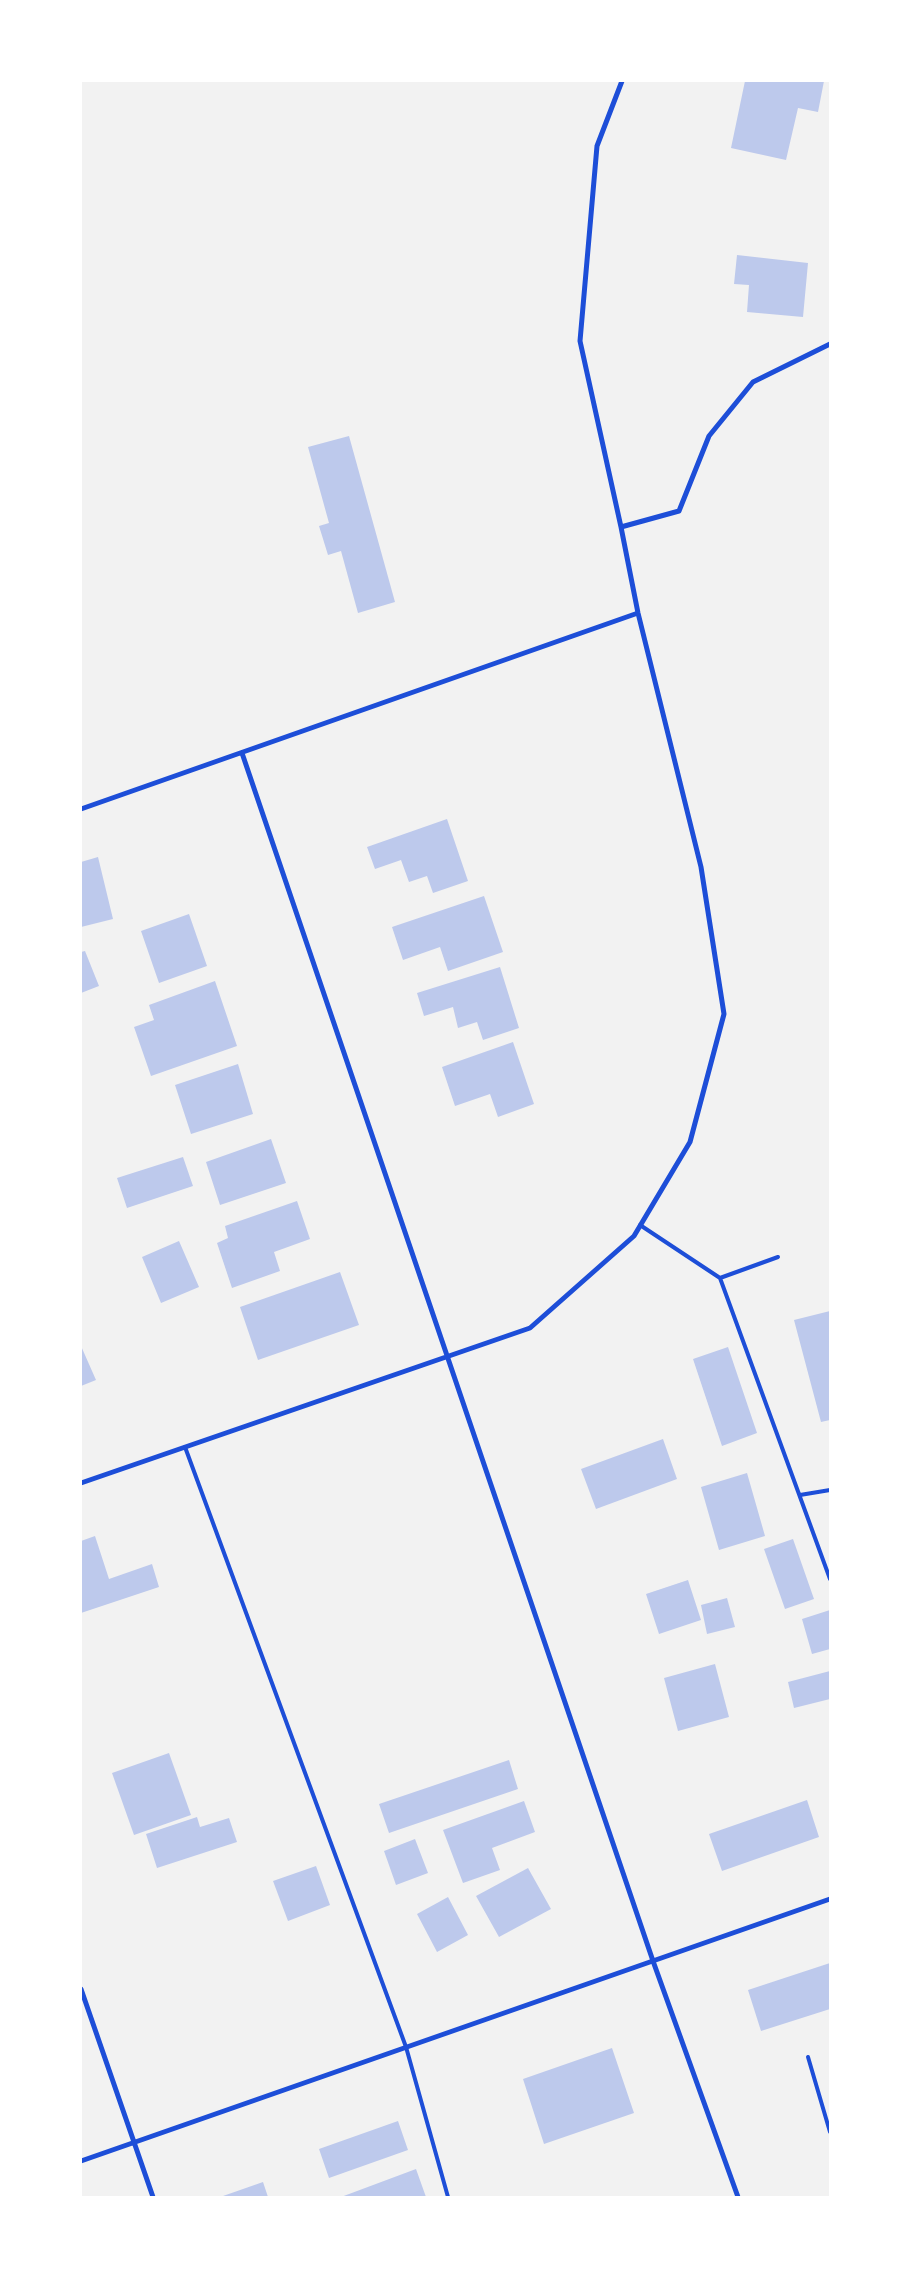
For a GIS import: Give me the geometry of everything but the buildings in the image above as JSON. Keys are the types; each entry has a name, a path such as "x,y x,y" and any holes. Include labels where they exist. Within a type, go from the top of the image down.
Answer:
{"street":[{"path":"81,1483 445,1355 530,1328 634,1236 690,1142 724,1014 701,867 638,613 580,341 597,146 622,81"},
{"path":"621,527 679,511 709,436 753,382 830,344"},
{"path":"81,809 638,613"},
{"path":"242,753 652,1960 738,2197"},
{"path":"81,2162 830,1898"},
{"path":"81,1989 153,2197"}],"lane":[{"path":"640,1225 720,1278 830,1579"},
{"path":"720,1278 778,1257"},
{"path":"185,1447 406,2047 448,2197"},
{"path":"800,1495 830,1490"},
{"path":"808,2057 830,2132"}]}
